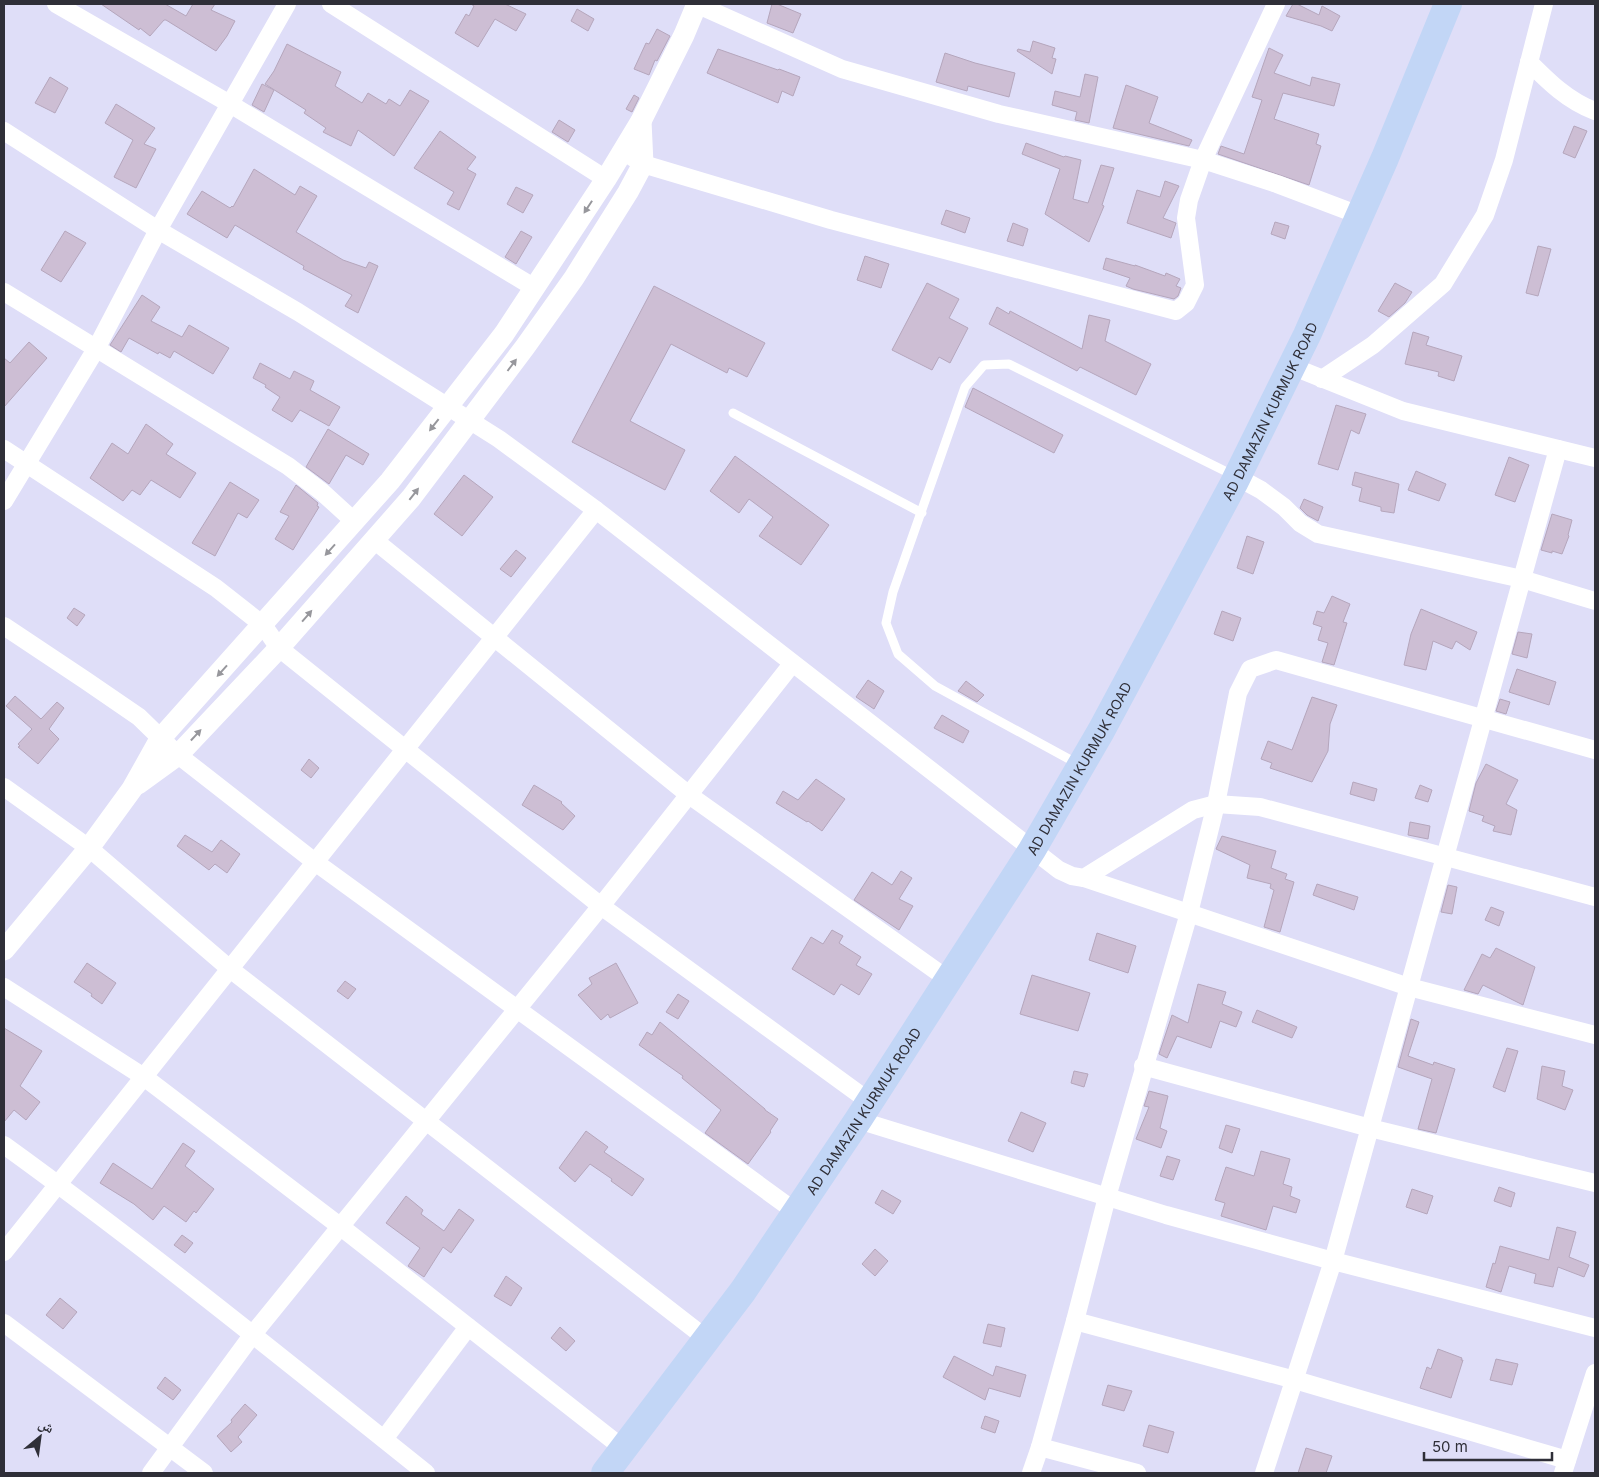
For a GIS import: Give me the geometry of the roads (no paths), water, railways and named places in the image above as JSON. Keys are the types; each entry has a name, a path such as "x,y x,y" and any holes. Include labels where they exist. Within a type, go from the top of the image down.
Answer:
{"highway":[{"name":"AD DAMAZIN KURMUK ROAD","path":"605,1473 743,1292 949,980 1032,850 1081,765 1237,477 1291,366 1360,215 1448,4"}],"street":[{"path":"56,4 230,104 534,288"},
{"path":"4,501 96,349 158,230 287,4"},
{"path":"331,4 606,179"},
{"path":"4,950 88,848 132,789 160,739 264,625 390,481 504,334 642,121 684,35 696,4 842,69 999,114 1203,160 1277,184 1360,215"},
{"path":"623,152 643,164 831,220 1176,311 1186,303 1195,285 1186,218 1189,200 1203,160 1276,4"},
{"path":"1322,379 1373,345 1443,284 1486,215 1504,160 1544,4"},
{"path":"1529,62 1551,84 1580,105 1595,111"},
{"path":"132,789 178,755 279,648 411,498 470,421 574,278 628,192 643,164 642,121"},
{"path":"4,131 158,230 298,312 499,438 596,510 1059,870 1072,876 1084,878 1409,987 1595,1034"},
{"path":"4,292 288,466 322,492 355,522"},
{"path":"1291,366 1403,411 1595,458"},
{"path":"4,449 216,588 264,625 279,648 601,906 864,1111 1107,1197 1166,1215 1333,1261 1595,1328"},
{"path":"1264,1473 1333,1261 1558,449"},
{"path":"1237,477 1261,490 1284,507 1300,523 1318,534 1522,578 1595,601"},
{"path":"4,1252 596,510"},
{"path":"374,540 689,795 949,980"},
{"path":"4,626 139,717 178,755 315,862 796,1212"},
{"path":"1031,1473 1076,1321 1107,1197 1143,1066 1189,913 1216,804 1238,693 1250,669 1276,660 1595,750"},
{"path":"151,1473 253,1334 601,906 792,664"},
{"path":"4,787 88,848 230,969 707,1338"},
{"path":"1084,878 1193,810 1216,804 1260,807 1595,897"},
{"path":"4,987 144,1077 468,1326 624,1449"},
{"path":"1143,1066 1370,1128 1595,1183"},
{"path":"4,1145 59,1184 253,1334 426,1473"},
{"path":"1076,1321 1295,1380 1565,1467 1595,1373"},
{"path":"4,1323 204,1473"},
{"path":"384,1439 468,1326"},
{"path":"1040,1447 1137,1473"}],"lane":[{"path":"1081,765 935,686 898,654 886,624 892,592 922,513 965,387 984,365 1009,364 1237,477"},
{"path":"734,413 922,513"}]}
